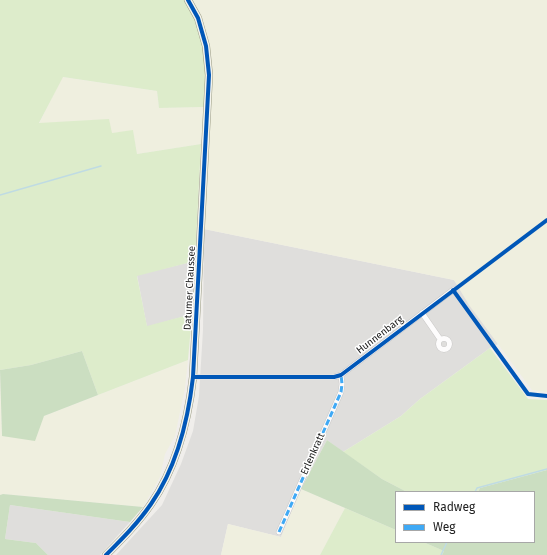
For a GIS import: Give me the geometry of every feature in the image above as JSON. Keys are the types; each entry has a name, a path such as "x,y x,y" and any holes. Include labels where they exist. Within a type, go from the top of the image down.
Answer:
{"street":[{"name":"Datumer Chaussee","path":"106,555 139,520 151,504 167,475 179,444 188,412 194,377 209,75 206,46 198,18 188,0"},
{"name":"Hunnenbarg","path":"341,375 453,290"},
{"path":"422,313 440,339"},
{"path":"194,377 334,377 341,375"},
{"name":"Erlenkratt","path":"279,532 341,392 341,375"}],"shaded area":[{"path":"204,229 454,280 498,344 490,348 420,399 401,416 343,452 327,440 301,489 281,537 228,524 221,555 116,555 162,505 181,464 193,431 199,396 203,330"},
{"path":"195,261 192,314 147,327 137,275"},
{"path":"10,505 130,522 100,555 48,555 36,543 5,539"}],"green space":[{"path":"0,0 186,0 197,19 204,47 207,76 204,107 159,108 157,91 63,77 39,123 109,119 112,133 133,130 137,154 201,144 195,261 137,276 147,326 192,314 188,360 98,395 82,351 31,365 0,370"},
{"path":"190,0 547,0 547,392 532,390 469,305 454,280 204,229 211,75"},
{"path":"62,77 157,91 159,108 204,107 201,144 137,154 133,131 112,133 39,124"},
{"path":"490,348 528,399 547,400 547,470 480,488 478,491 405,491 382,479 343,452 401,416 420,399"},
{"path":"82,351 98,395 44,416 35,441 2,436 0,370 31,365"},
{"path":"188,360 185,388 175,436 165,454 160,477 143,507 3,494 0,495 0,370 2,436 44,416"},
{"path":"327,440 382,479 405,491 395,491 395,530 301,489"},
{"path":"547,470 547,555 442,555 444,551 425,543 535,543 535,491 478,491 480,488"},
{"path":"301,489 345,508 320,555 221,555 228,524 281,537"},
{"path":"3,494 143,507 130,522 10,505 5,539 36,543 48,555 0,555 0,495"},
{"path":"345,508 395,530 395,543 425,543 444,551 442,555 320,555"}],"waterway":[{"path":"0,195 101,166"},
{"path":"476,491 477,488 547,469"},
{"path":"441,555 447,543"}],"marked path":[{"path":"279,532 341,392 341,375"}],"cycle path":[{"path":"106,555 141,518 160,490 180,444 191,394 209,75 206,46 198,18 188,0"},
{"path":"193,377 334,377 341,375 547,220"},
{"path":"453,290 528,394 547,396"}]}
